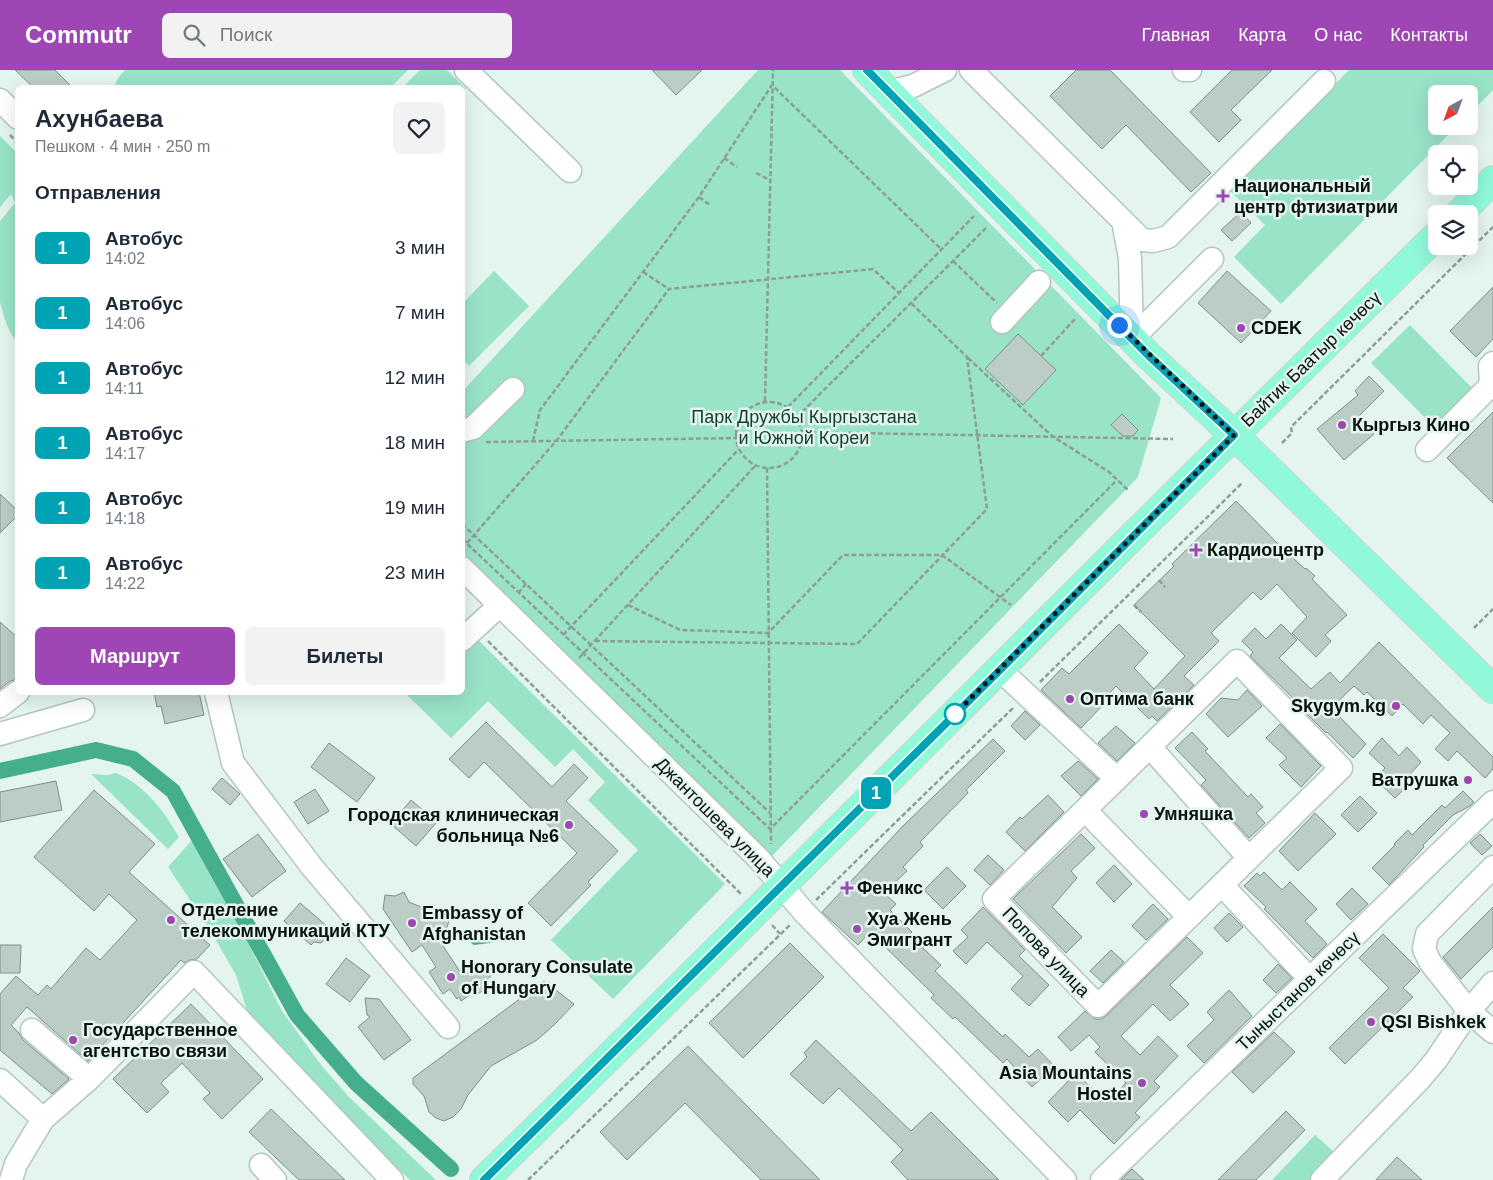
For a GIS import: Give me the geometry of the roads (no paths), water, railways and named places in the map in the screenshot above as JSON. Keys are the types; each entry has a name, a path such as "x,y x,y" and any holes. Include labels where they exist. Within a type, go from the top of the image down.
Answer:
{"main road":[{"path":"867,70 1132,339 1234,435 1493,689"},
{"path":"1468,205 1493,180"},
{"name":"Байтик Баатыр көчөсү","path":"484,1180 1428,244"}],"street":[{"path":"466,70 570,171"},
{"path":"888,92 913,86 945,70"},
{"path":"971,70 1142,240 1168,237 1324,81"},
{"path":"1184,70 1190,70"},
{"path":"1123,221 1130,258 1132,339"},
{"path":"1132,339 1212,259"},
{"path":"1002,314 1039,282"},
{"path":"1427,450 1491,384 1490,366 1493,363"},
{"path":"471,437 473,428 512,389"},
{"name":"Джантошева улица","path":"465,571 758,858 804,912 1065,1180"},
{"path":"468,634 500,605"},
{"name":"Попова улица","path":"1237,662 1341,768 1098,1006 994,899 1150,747 1237,662"},
{"path":"1000,670 1117,779"},
{"path":"0,706 15,694"},
{"path":"217,695 232,763 312,867 448,1027"},
{"path":"0,734 83,710"},
{"path":"1150,747 1250,858"},
{"name":"Тыныстанов көчөсү","path":"1102,1180 1493,802"},
{"path":"1085,810 1189,917"},
{"path":"1493,867 1427,934 1424,949 1430,962 1469,1011 1493,1032"},
{"path":"1222,885 1310,979"},
{"path":"17,1177 16,1164 43,1119 89,1079 194,972 392,1180"},
{"path":"1322,1180 1420,1079 1436,1060 1469,1011 1493,983"},
{"path":"32,1030 89,1079"},
{"path":"0,1080 43,1119"}],"waterway":[{"path":"0,771 96,750 133,759 173,791 297,1015 356,1083 451,1169"}],"place":[{"name":"Национальный центр фтизиатрии","path":"1223,196"},
{"name":"CDEK","path":"1241,328"},
{"name":"Кыргыз Кино","path":"1342,425"},
{"name":"Кардиоцентр","path":"1196,550"},
{"name":"Оптима банк","path":"1070,699"},
{"name":"Skygym.kg","path":"1396,706"},
{"name":"Ватрушка","path":"1468,780"},
{"name":"Умняшка","path":"1144,814"},
{"name":"Городская клиническая больница №6","path":"569,825"},
{"name":"Феникс","path":"847,888"},
{"name":"Отделение телекоммуникаций КТУ","path":"171,920"},
{"name":"Embassy of Afghanistan","path":"412,923"},
{"name":"Хуа Жень Эмигрант","path":"857,929"},
{"name":"Honorary Consulate of Hungary","path":"451,977"},
{"name":"QSI Bishkek","path":"1371,1022"},
{"name":"Государственное агентство связи","path":"73,1040"},
{"name":"Asia Mountains Hostel","path":"1142,1083"}],"park label":[{"name":"Парк Дружбы Кыргызстана и Южной Кореи","path":"804,427"}]}
